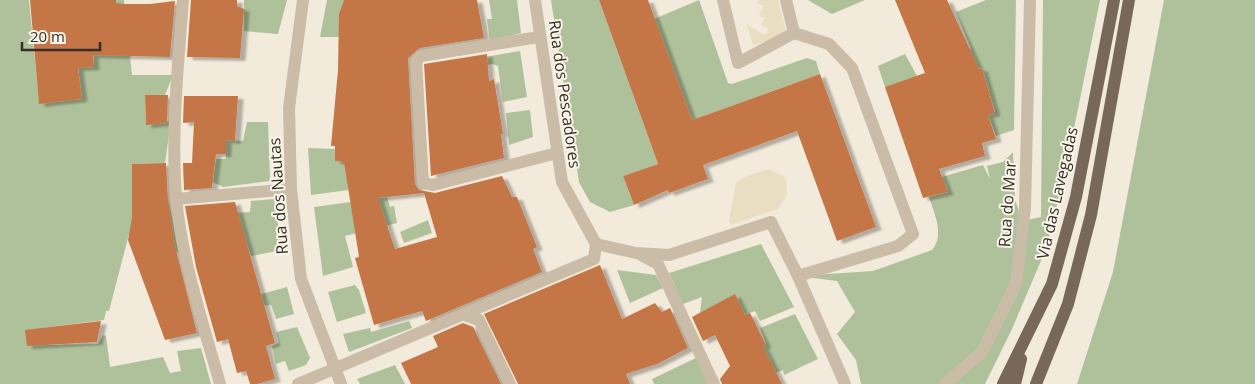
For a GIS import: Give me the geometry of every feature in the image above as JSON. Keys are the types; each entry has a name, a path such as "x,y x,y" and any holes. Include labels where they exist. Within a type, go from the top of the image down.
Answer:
{"main road":[{"name":"Via das Lavegadas","path":"1003,384 1052,284 1066,238 1076,197 1114,0"},
{"name":"Via das Lavegadas","path":"1036,384 1068,304 1091,216 1129,0"},
{"path":"1015,384 1025,339"}],"street":[{"path":"183,0 174,128 176,199 188,269 220,384"},
{"name":"Rua dos Nautas","path":"303,0 289,108 292,189 301,279 341,384"},
{"name":"Rua dos Pescadores","path":"535,0 562,182 596,244"},
{"path":"723,0 738,63 794,33 829,44 852,68 913,234 898,246 798,276"},
{"path":"786,0 794,33"},
{"name":"Rua do Mar","path":"945,384 982,352 1016,284 1025,208 1030,0"},
{"path":"539,37 421,56 416,61 423,183 433,185 557,153"},
{"path":"176,199 292,189"},
{"path":"298,384 336,370 594,259 596,244 636,253 669,255 770,222 798,276 845,384"},
{"path":"636,253 658,264 714,384"},
{"path":"465,315 479,320 510,384"}],"green space":[{"path":"0,0 29,0 39,101 42,103 82,99 78,68 94,66 91,0 124,0 132,75 173,75 165,95 145,95 146,124 171,121 165,163 132,164 132,199 168,198 180,252 165,253 163,257 137,265 137,251 129,234 109,311 106,311 104,320 44,328 42,329 43,345 98,344 103,335 106,336 110,367 163,357 170,373 181,371 177,351 201,348 211,384 0,384"},
{"path":"244,0 287,0 278,34 244,31"},
{"path":"327,0 344,0 339,37 320,37"},
{"path":"489,0 517,0 521,33 490,41 487,19 492,19"},
{"path":"551,0 599,0 658,164 623,176 634,205 610,212 590,202 579,182"},
{"path":"699,0 728,83 732,84 807,58 816,61 820,74 692,120 654,19"},
{"path":"808,0 865,0 832,14"},
{"path":"986,0 1016,0 1014,130 996,136 988,115 995,112 982,68 933,82 896,84 885,87 878,66 905,54 917,76 965,59 963,52 971,49 956,12"},
{"path":"1043,0 1100,0 1065,173 1046,249 1012,329 985,384 861,384 856,360 837,334 855,312 837,281 798,276 873,271 932,250 938,238 938,231 936,217 929,197 948,192 942,177 983,165 990,179 987,166 1003,162 1013,152 1015,199 1022,221 1041,217"},
{"path":"1164,0 1255,0 1255,384 1077,384 1113,272"},
{"path":"520,51 527,97 503,102 498,66 493,64 456,70 455,62"},
{"path":"530,110 533,137 509,145 506,113"},
{"path":"247,122 268,122 270,181 223,187 213,182 216,159 226,159 226,140 243,141"},
{"path":"308,148 335,149 335,161 371,163 349,190 311,195"},
{"path":"387,197 390,207 394,206 397,223 345,236 353,267 323,276 314,207"},
{"path":"274,199 282,250 251,256 235,213 250,212 251,201"},
{"path":"428,220 432,233 404,243 400,232"},
{"path":"761,244 794,307 760,321 755,311 745,315 735,295 700,313 702,297 683,304 669,273"},
{"path":"617,270 656,275 663,288 630,303"},
{"path":"355,285 359,290 366,313 337,322 328,292"},
{"path":"287,287 294,314 276,319 271,305 261,306 258,295"},
{"path":"795,314 818,359 784,375 783,370 773,374 762,347 766,344 760,328"},
{"path":"409,321 412,328 349,352 343,334 370,328 371,332"},
{"path":"297,327 310,358 306,365 289,371 285,361 276,364 272,346 279,343 276,332"},
{"path":"696,358 708,384 654,384 652,379"},
{"path":"395,365 405,384 360,384 357,379"}],"shaded area":[{"path":"759,0 778,0 787,35 753,45 747,25 765,35 769,29 761,25 765,18 759,15 764,6 757,3"},
{"path":"768,169 782,175 786,180 787,195 782,203 778,209 731,225 729,221 736,183 742,178"}],"building":[{"path":"30,0 116,0 116,4 150,4 175,1 170,57 93,55 94,67 78,68 82,99 39,104"},
{"path":"191,0 237,0 237,6 244,9 240,58 187,57"},
{"path":"344,0 477,0 484,38 420,48 408,58 415,184 419,190 435,193 502,176 512,197 517,197 537,247 533,249 542,272 426,321 422,311 374,325 355,258 359,257 344,162 335,161 335,146 331,146 338,70 339,14","holes":["424,193 437,237 395,249 378,198"]},
{"path":"599,0 648,0 692,120 820,74 876,227 837,241 797,131 703,165 708,179 669,193 668,190 634,205 623,176 658,164"},
{"path":"895,0 947,0 979,69 982,68 995,113 988,115 996,139 982,143 985,156 939,169 948,192 923,198 885,87 925,73"},
{"path":"487,54 489,81 494,79 503,134 501,134 504,158 431,176 424,64"},
{"path":"145,95 168,95 167,123 146,125"},
{"path":"184,96 238,96 235,141 226,140 226,154 216,154 212,188 184,190 183,163 192,163 194,122 183,123"},
{"path":"166,163 168,200 175,246 197,333 165,340 128,240 132,218 132,164"},
{"path":"235,202 275,343 266,346 275,379 257,384 250,384 246,371 237,373 228,339 217,342 196,267 185,206"},
{"path":"600,265 622,319 655,303 662,312 670,308 688,348 657,364 626,374 630,384 518,384 484,314"},
{"path":"735,294 745,315 750,313 766,345 763,346 782,384 722,384 720,379 730,366 715,335 703,341 692,317"},
{"path":"101,321 97,342 27,346 25,330"},
{"path":"463,323 473,327 501,384 411,384 401,363 438,347 433,336"}]}
